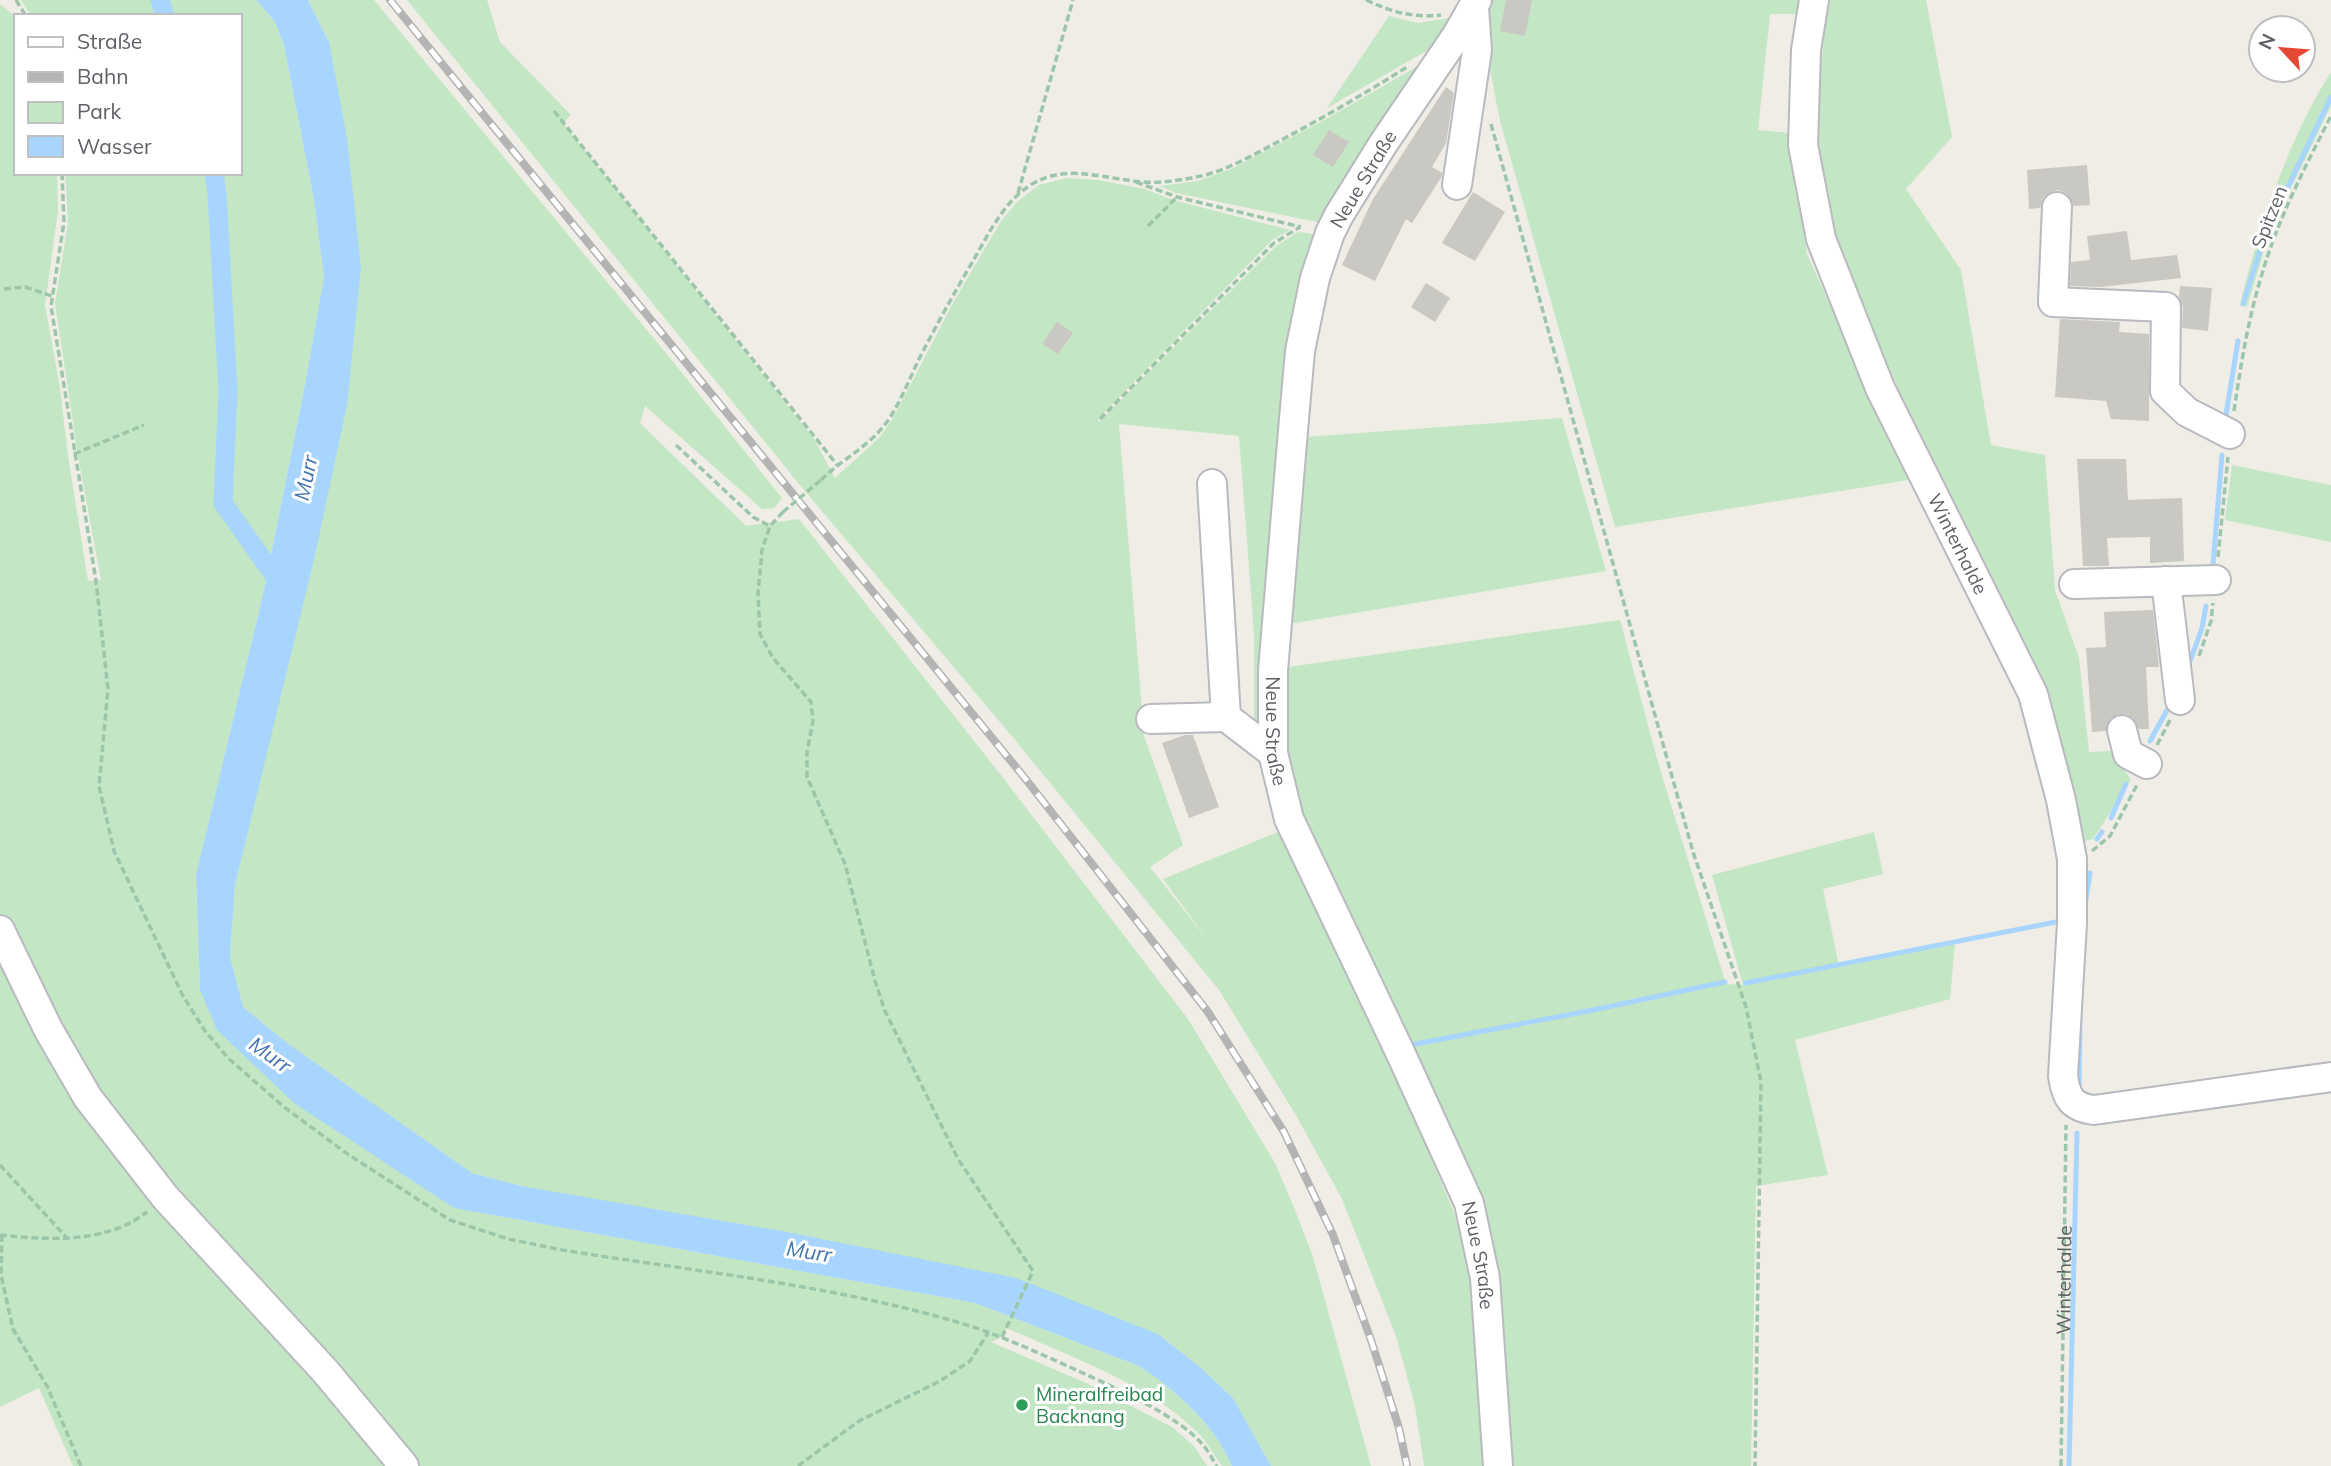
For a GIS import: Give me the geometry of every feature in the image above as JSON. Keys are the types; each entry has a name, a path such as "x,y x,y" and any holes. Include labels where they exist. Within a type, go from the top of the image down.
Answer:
{"street":[{"name":"Winterhalde","path":"1814,0 1806,50 1804,145 1821,239 1880,388 2033,694 2061,800 2072,859 2063,1076 2067,1097"},
{"path":"1457,185 1477,50 1475,4"},
{"name":"Neue Straße","path":"1475,4 1383,144 1330,233 1315,278 1300,351 1273,671 1273,753 1289,819 1469,1203 1485,1279 1498,1466"},
{"path":"2057,207 2053,302 2166,307 2165,391 2187,412 2230,434"},
{"path":"1212,484 1226,717"},
{"path":"2074,583 2216,580"},
{"path":"2166,581 2180,700"},
{"path":"1151,719 1226,717 1273,753"},
{"path":"2122,730 2128,754 2147,764"},
{"path":"0,930 48,1029 96,1108 165,1197 332,1380 404,1466"},
{"path":"2067,1097 2075,1105 2094,1110 2331,1077"}],"path":[{"path":"1018,195 1073,0"},
{"path":"1366,0 1392,12 1409,16 1443,15 1475,4"},
{"path":"1134,181 1174,181 1231,166 1310,125 1413,63"},
{"path":"554,111 838,466"},
{"name":"Spitzen","path":"2246,334 2275,235 2331,116"},
{"path":"1489,119 1693,852 1746,1007 1761,1082 1755,1466"},
{"path":"1002,1337 1033,1271 958,1159 885,1011 845,864 807,777 807,752 813,721 811,702 773,658 760,634 758,593 762,550 771,526 783,512 868,444 892,415 919,358 986,238 1018,195 1044,178 1071,173 1098,174 1134,181 1177,197 1330,233"},
{"path":"62,175 64,222 51,306 96,581 108,689 99,786 114,850 183,996 205,1031 228,1058 284,1107 349,1155 450,1220 508,1239 562,1250 894,1304 989,1332 1117,1388 1175,1422 1202,1443 1217,1466"},
{"path":"1148,226 1177,197"},
{"path":"1100,419 1274,243 1300,227"},
{"path":"4,289 25,287 52,296"},
{"path":"74,454 144,425"},
{"path":"676,445 753,517 771,526"},
{"name":"Winterhalde","path":"2062,1466 2067,1097"},
{"path":"0,1165 67,1238"},
{"path":"81,1466 47,1385 13,1329 1,1275 1,1235 67,1238 107,1233 128,1226 145,1214"},
{"path":"798,1466 859,1420 940,1381 970,1361 989,1332"}],"green space":[{"path":"21,0 256,0 275,22 284,45 314,200 324,277 264,590 196,875 200,990 454,1208 975,1303 1139,1366 1167,1386 1193,1410 1216,1436 1232,1466 1222,1466 1200,1435 1181,1417 1135,1387 1007,1328 1002,1337 991,1342 1086,1383 1172,1427 1194,1446 1207,1466 73,1466 39,1388 0,1407 0,4 14,15 14,175 57,175 58,211 45,305 88,581 101,580 78,456 55,303 68,223 65,175 242,175 242,14 30,14"},
{"path":"308,0 374,0 782,498 774,508 762,509 645,406 640,423 746,526 799,519 1004,779 1188,1019 1275,1163 1295,1210 1313,1257 1371,1466 1271,1466 1233,1398 1158,1334 594,1199 521,1186 472,1173 287,1043 243,1007 230,956 235,885 347,405 329,42"},
{"path":"407,0 487,0 500,42 571,115 563,123 814,439 835,478 880,437 1001,221 1018,201 1039,185 1067,178 1098,180 1145,189 1173,200 1290,230 1272,240 1098,419 1099,422 1276,246 1298,232 1313,234 1318,238 1261,721 1254,725 1254,634 1239,436 1119,424 1144,736 1183,845 1150,867 1210,943 1163,879 1283,830 1390,1061 1453,1210 1474,1282 1486,1466 1424,1466 1415,1406 1396,1336 1342,1199 1297,1117 1219,990 1011,735 799,484"},
{"path":"1487,0 1804,0 1802,14 1770,14 1758,130 1789,133 1807,254 1909,480 1615,527 1500,121 1486,48"},
{"path":"1828,0 1926,0 1952,137 1906,189 1961,270 1991,445 2045,455 2055,590 2079,658 2089,752 2111,751 2131,780 2093,839 2085,841 2072,835 1935,474 1831,233 1813,143"},
{"path":"1389,16 1418,23 1449,18 1454,21 1435,46 1327,108"},
{"path":"1425,62 1324,221 1317,222 1176,193 1160,186 1198,181 1231,169"},
{"path":"2331,72 2331,106 2264,251 2247,307 2240,305 2276,185 2302,126"},
{"path":"1562,418 1606,571 1289,624 1306,437"},
{"path":"2232,465 2331,485 2331,542 2225,520"},
{"path":"1620,620 1657,759 1726,984 1743,985 1712,875 1874,832 1883,874 1823,889 1839,966 1955,942 1950,999 1795,1040 1828,1175 1756,1186 1751,1466 1504,1466 1493,1274 1300,811 1284,741 1288,667"}],"water":[{"name":"Murr","path":"256,0 308,0 329,42 347,138 361,268 347,405 315,555 235,885 230,956 243,1007 287,1043 472,1173 521,1186 782,1231 1016,1278 1158,1334 1233,1398 1271,1466 1232,1466 1216,1436 1193,1410 1167,1386 1139,1366 975,1303 454,1208 294,1103 217,1030 200,990 196,875 264,590 324,277 314,200 284,45 275,22"}],"building":[{"path":"1506,0 1532,0 1525,36 1500,31"},
{"path":"1446,87 1454,93 1446,143 1432,167 1442,173 1442,176 1412,223 1406,219 1375,281 1342,265 1373,199"},
{"path":"1329,130 1349,142 1333,167 1313,155"},
{"path":"2087,165 2090,205 2073,206 2066,193 2057,190 2043,198 2040,208 2029,209 2027,170"},
{"path":"1473,192 1505,212 1475,261 1442,243"},
{"path":"2127,231 2131,260 2177,255 2181,278 2101,287 2070,286 2071,262 2090,260 2087,236"},
{"path":"1426,283 1450,298 1435,322 1411,307"},
{"path":"2180,286 2212,288 2208,331 2182,328"},
{"path":"2060,319 2120,322 2119,332 2149,334 2149,421 2111,419 2106,401 2055,397"},
{"path":"1057,322 1073,333 1058,354 1042,344"},
{"path":"2077,459 2126,459 2128,500 2182,498 2184,561 2150,563 2150,537 2107,538 2109,566 2083,566"},
{"path":"2153,610 2159,667 2146,667 2149,729 2139,729 2133,718 2119,714 2110,719 2106,731 2092,732 2086,648 2106,647 2104,612"},
{"path":"1193,735 1219,807 1189,818 1162,743"}],"waterway":[{"path":"160,0 164,14"},
{"path":"2273,218 2331,97"},
{"path":"214,175 228,391 223,503 282,587"},
{"path":"2243,304 2264,238"},
{"path":"2226,415 2238,341"},
{"path":"2213,565 2222,455"},
{"path":"2188,667 2202,628 2206,606"},
{"path":"2150,741 2171,703"},
{"path":"2111,818 2126,784"},
{"path":"2097,839 2102,832"},
{"path":"2085,905 2090,873"},
{"path":"1746,983 2061,921"},
{"path":"1411,1045 1725,982"},
{"path":"2079,1090 2080,1016"},
{"path":"2069,1466 2077,1133"}],"railway":[{"path":"390,0 1024,777 1208,1012 1284,1132 1333,1235 1371,1340 1399,1428 1407,1466"}],"place":[{"name":"Mineralfreibad Backnang","path":"1022,1405"}]}
